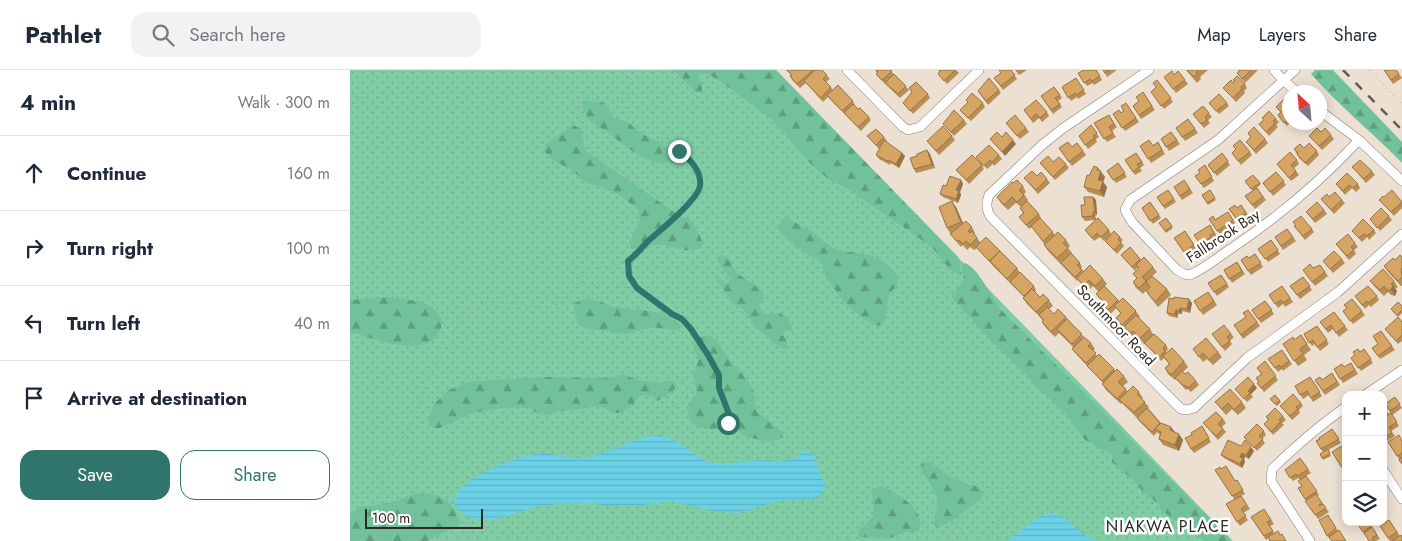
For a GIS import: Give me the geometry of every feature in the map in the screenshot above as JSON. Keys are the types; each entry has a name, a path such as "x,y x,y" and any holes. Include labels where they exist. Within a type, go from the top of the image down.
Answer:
{"street":[{"path":"847,70 908,130 920,127 979,70"},
{"name":"Southmoor Road","path":"1149,70 1062,129 1042,145 989,195 987,209 990,216 1181,410 1194,408 1247,358 1338,292 1402,234"},
{"path":"1274,70 1288,85"},
{"path":"1282,80 1295,70"},
{"name":"Fallbrook Bay","path":"1282,80 1218,140 1134,197 1126,206 1126,213 1132,222 1181,272 1187,275 1198,271 1272,220 1323,177 1359,140"},
{"path":"1327,115 1359,140 1402,182"},
{"path":"1371,391 1402,370"},
{"path":"1310,541 1270,481 1270,475 1272,469 1318,426 1342,412"},
{"path":"1387,476 1402,499"}],"path":[{"path":"350,107 367,93 373,81 374,70"},
{"path":"547,70 577,96 587,99 624,101"},
{"path":"389,541 384,535 378,518 382,485 398,444 409,431 425,390 463,314 472,306 484,302 542,307 554,306 565,300 586,273 592,269 614,267 628,261 648,241 661,232 695,196 700,186 692,162 684,154 638,126 632,119 624,101 633,70"},
{"path":"1369,70 1402,104"},
{"path":"577,96 587,124 586,141 592,150 636,183 681,210"},
{"path":"824,180 839,190 849,192 860,203 940,258 942,265 938,280 941,286 963,305 1006,352 1077,422 1166,499 1208,541"},
{"path":"628,261 629,276 637,288 672,314 682,319 691,329 719,375 718,382 729,414 729,420 727,424 700,423 692,405 684,402 674,406 662,407"},
{"path":"578,283 637,288"},
{"path":"625,378 643,384 655,385 693,376 714,385 718,382"},
{"path":"682,380 686,383 687,391 684,402"},
{"path":"930,457 956,477 968,482 992,489 1013,487 1021,491 1021,502 1016,511 993,523"},
{"path":"849,541 876,510 888,510 902,516 918,518 924,528 930,532 945,528 963,518 984,497 985,490 980,484"},
{"path":"952,541 959,535 963,518"}],"green space":[{"path":"350,70 776,70 1233,541 350,541"},
{"path":"673,70 776,70 959,258 961,275 948,267 929,245 848,189 828,179 809,162 773,120 727,86 710,75 701,73 698,77 702,85 702,92 697,93"},
{"path":"1315,70 1333,70 1402,142 1402,163 1327,91 1327,85 1321,85 1311,74"},
{"path":"582,101 605,103 613,118 628,122 639,132 662,144 670,152 674,160 655,162 628,148 591,121 584,111"},
{"path":"573,125 581,129 585,150 665,206 682,217 689,219 699,233 702,241 701,248 685,250 662,245 650,245 632,249 629,243 640,220 638,209 618,194 584,181 571,169 552,160 544,151 546,144"},
{"path":"785,217 813,232 834,249 870,255 883,261 894,271 898,279 897,286 890,293 885,322 879,326 870,323 844,301 830,283 822,264 792,244 777,226"},
{"path":"720,255 727,256 737,273 761,290 764,295 759,305 762,311 770,314 780,313 788,319 792,328 790,331 787,330 782,334 787,342 787,348 784,349 776,344 754,326 743,309 731,302 717,280 719,279 727,283 731,280 719,263 718,257"},
{"path":"965,263 981,278 1003,312 1232,541 1205,541 1199,537 1161,510 1159,504 1144,493 1135,482 1112,462 1112,455 1084,439 1065,412 1035,386 1028,376 994,344 952,298 964,281 962,265"},
{"path":"390,297 426,304 438,313 442,320 438,333 430,342 418,345 389,343 350,331 350,300"},
{"path":"586,299 615,307 660,313 675,320 681,326 679,331 653,327 625,334 585,328 578,324 576,320 574,303"},
{"path":"710,336 717,341 754,392 756,411 781,431 783,437 768,441 746,436 730,427 705,429 694,423 687,410 689,403 697,392 693,375 699,359 693,348 697,339"},
{"path":"619,375 646,382 674,381 677,386 672,392 658,401 652,396 642,395 637,398 633,406 619,413 614,413 598,405 576,410 559,411 550,415 539,414 529,408 509,407 473,413 440,428 434,428 429,425 428,419 435,403 449,390 468,382 547,377 608,378"},
{"path":"929,462 949,476 977,486 983,492 982,497 960,515 942,526 936,527 934,520 937,504 936,496 920,467 922,463"},
{"path":"881,486 902,498 915,509 920,523 919,531 905,532 891,538 859,537 858,532 874,515 872,489"},
{"path":"423,493 437,496 447,501 457,515 460,522 458,526 427,541 350,541 350,513 363,506 393,502"}],"water":[{"path":"662,435 677,442 709,463 780,461 793,459 799,456 801,451 806,451 814,455 826,489 814,499 778,501 738,513 712,511 672,501 634,506 568,503 539,506 493,520 480,520 460,512 454,503 459,490 469,481 498,466 528,455 543,453 576,458 589,457 643,438"},
{"path":"1052,513 1065,518 1082,533 1097,541 1007,541 1040,516"}],"building":[{"path":"787,70 813,70 797,84"},
{"path":"815,70 822,70 827,75 823,79 831,87 821,98 804,81"},
{"path":"876,70 892,71 882,80 876,74 878,72"},
{"path":"939,70 955,70 944,81 938,74"},
{"path":"999,70 1011,70 1015,75 1001,86 994,78 1001,73"},
{"path":"1084,70 1096,70 1100,76 1084,83 1078,73"},
{"path":"1187,70 1198,70 1194,77"},
{"path":"1239,70 1251,70 1242,79 1237,73"},
{"path":"1384,70 1396,70 1399,74 1391,80"},
{"path":"1172,71 1174,75 1178,71 1185,80 1173,89 1164,77"},
{"path":"894,74 906,86 898,94 885,83"},
{"path":"1237,76 1245,84 1233,98 1223,88 1231,80 1233,83"},
{"path":"989,78 999,90 986,101 978,91"},
{"path":"1076,78 1084,90 1068,98 1062,87"},
{"path":"1157,80 1171,98 1161,106 1151,92 1156,87 1153,83"},
{"path":"916,82 928,94 910,111 903,103 912,92 909,88"},
{"path":"838,85 853,101 842,111 827,95"},
{"path":"1054,87 1060,95 1055,98 1060,104 1051,110 1041,96"},
{"path":"1143,92 1152,106 1139,115 1133,106 1139,101 1136,97"},
{"path":"972,93 983,103 968,118 960,110 968,102 966,100"},
{"path":"1219,94 1227,103 1216,111 1209,103"},
{"path":"1036,100 1047,112 1040,118 1036,114 1031,119 1024,110"},
{"path":"1282,101 1282,120 1278,115 1281,112 1276,107"},
{"path":"1126,103 1136,118 1122,128 1113,114 1119,110 1121,113 1124,111 1121,106"},
{"path":"853,104 869,117 858,127 844,113"},
{"path":"1203,106 1209,113 1205,117 1207,120 1201,124 1193,114"},
{"path":"954,110 964,120 951,132 943,124"},
{"path":"1269,111 1276,119 1273,121 1275,123 1266,132 1259,124 1264,120 1262,118"},
{"path":"1015,115 1026,128 1017,136 1006,123"},
{"path":"1109,115 1114,124 1109,127 1113,133 1104,139 1094,123"},
{"path":"1188,119 1195,129 1182,137 1176,128"},
{"path":"1091,125 1097,133 1093,136 1095,138 1085,145 1079,136"},
{"path":"943,126 952,136 936,151 927,141"},
{"path":"1254,127 1265,139 1254,150 1246,142 1251,137 1248,133"},
{"path":"876,129 884,137 876,145 867,136"},
{"path":"1315,130 1321,132 1327,130 1331,135 1319,146 1309,136"},
{"path":"997,132 1002,137 1006,132 1013,140 1002,152 990,139"},
{"path":"1171,132 1177,140 1166,147 1161,139"},
{"path":"884,140 902,153 896,164 876,155"},
{"path":"1149,140 1153,146 1158,142 1162,150 1148,159 1140,146"},
{"path":"1240,140 1250,152 1238,161 1232,153 1236,149 1233,146"},
{"path":"1068,142 1072,147 1077,143 1083,151 1069,162 1059,148"},
{"path":"1309,143 1317,151 1305,163 1294,149 1300,144 1304,148"},
{"path":"989,145 999,155 992,162 990,160 984,166 976,157"},
{"path":"927,150 932,164 914,169 910,158"},
{"path":"1290,152 1297,160 1291,165 1296,171 1289,178 1277,164"},
{"path":"1136,153 1142,162 1137,164 1139,167 1133,172 1125,160"},
{"path":"1222,153 1228,161 1214,173 1208,165"},
{"path":"972,155 982,165 966,180 956,170"},
{"path":"1048,156 1053,162 1059,157 1066,164 1053,177 1040,163"},
{"path":"1360,160 1372,171 1364,179 1352,167"},
{"path":"1118,163 1125,173 1113,180 1107,171"},
{"path":"1205,165 1212,177 1201,184 1195,176 1200,173 1198,170"},
{"path":"1094,166 1098,168 1097,170 1101,171 1098,180 1103,181 1100,191 1084,187 1087,175 1089,176"},
{"path":"1032,171 1037,176 1041,172 1047,179 1036,190 1024,178"},
{"path":"1276,172 1284,181 1270,192 1263,183"},
{"path":"1347,173 1358,184 1353,188 1349,185 1343,191 1336,184"},
{"path":"1253,175 1260,183 1251,189 1245,181"},
{"path":"950,176 961,180 956,190 959,191 956,199 940,194 943,185 946,186"},
{"path":"1017,180 1023,186 1019,190 1024,195 1017,202 1012,197 1004,205 997,197 1012,182"},
{"path":"1184,180 1190,189 1180,196 1174,187"},
{"path":"1257,188 1263,197 1252,205 1245,196"},
{"path":"1168,190 1174,199 1163,206 1157,197"},
{"path":"1210,190 1215,198 1207,203 1202,195"},
{"path":"1392,190 1402,202 1391,212 1379,200"},
{"path":"1335,192 1342,200 1331,210 1321,199 1327,194 1329,197"},
{"path":"1084,197 1093,197 1095,212 1093,212 1093,216 1082,217 1081,205 1085,205"},
{"path":"952,201 961,222 947,228 939,207"},
{"path":"1027,201 1039,214 1026,225 1019,217 1024,213 1020,208"},
{"path":"1150,202 1159,215 1150,221 1142,208"},
{"path":"1317,202 1324,210 1313,219 1306,212"},
{"path":"1235,205 1237,208 1241,205 1246,213 1236,218 1229,209"},
{"path":"1381,208 1389,216 1377,228 1370,219"},
{"path":"1228,212 1233,220 1217,231 1209,219 1213,216 1215,220"},
{"path":"1301,216 1312,229 1303,236 1294,226 1296,225 1293,222"},
{"path":"1040,218 1053,232 1043,241 1031,226"},
{"path":"1098,218 1109,230 1101,237 1097,233 1092,238 1085,230"},
{"path":"1166,218 1172,226 1165,231 1159,223"},
{"path":"1363,219 1374,230 1367,236 1364,234 1359,238 1352,231"},
{"path":"966,221 972,227 968,231 970,233 972,231 977,238 970,245 966,241 963,244 959,240 957,241 950,234"},
{"path":"1210,225 1214,233 1200,244 1194,235"},
{"path":"1287,229 1293,237 1281,246 1275,237"},
{"path":"1114,231 1120,237 1118,239 1121,243 1114,250 1105,241"},
{"path":"1185,231 1194,245 1184,252 1174,238"},
{"path":"1058,232 1066,240 1063,243 1068,248 1057,258 1044,245"},
{"path":"1348,234 1355,243 1351,247 1354,250 1347,256 1336,244"},
{"path":"986,237 1000,251 989,261 976,247"},
{"path":"1271,240 1278,250 1265,259 1258,249"},
{"path":"1130,247 1140,259 1132,267 1121,255"},
{"path":"1000,251 1017,268 1007,279 990,261"},
{"path":"1334,251 1342,259 1330,269 1323,261"},
{"path":"1071,253 1080,263 1077,265 1082,270 1075,277 1061,263"},
{"path":"1255,254 1261,263 1248,271 1241,260"},
{"path":"1400,255 1402,257 1402,277 1398,281 1384,266"},
{"path":"1144,257 1153,267 1142,277 1146,281 1139,288 1133,282 1137,278 1133,274 1139,268 1136,265"},
{"path":"1237,262 1242,271 1229,279 1224,270"},
{"path":"1310,264 1313,268 1320,265 1325,272 1312,282 1303,270"},
{"path":"1090,265 1103,279 1095,286 1089,280 1084,286 1077,278"},
{"path":"1383,269 1394,281 1391,284 1393,285 1391,290 1387,290 1384,286 1380,290 1370,281"},
{"path":"1020,272 1034,286 1024,296 1010,282"},
{"path":"1221,275 1227,284 1214,292 1208,283"},
{"path":"1152,276 1167,289 1155,302 1146,291 1150,287 1146,282"},
{"path":"1303,277 1310,286 1297,295 1290,286"},
{"path":"1104,286 1118,300 1108,310 1100,302 1102,300 1096,294"},
{"path":"1282,286 1290,298 1283,303 1281,300 1275,304 1269,295"},
{"path":"1368,286 1377,296 1362,305 1355,296"},
{"path":"1032,289 1040,297 1043,294 1049,300 1036,312 1023,298"},
{"path":"1208,292 1214,301 1200,311 1194,301"},
{"path":"1174,297 1189,299 1187,309 1180,308 1179,311 1176,310 1175,314 1167,313 1169,298 1174,299"},
{"path":"1123,298 1136,311 1122,325 1116,318 1121,313 1114,306"},
{"path":"1352,299 1362,311 1350,321 1343,311 1347,308 1344,305"},
{"path":"1265,301 1272,310 1258,319 1252,310"},
{"path":"1398,302 1402,306 1402,310 1397,315 1391,309"},
{"path":"1047,307 1054,314 1058,309 1066,317 1051,332 1042,322 1044,320 1039,315"},
{"path":"1248,310 1257,322 1241,335 1234,325 1246,317 1243,313"},
{"path":"1334,312 1345,326 1336,333 1331,325 1326,329 1320,322"},
{"path":"1136,315 1150,329 1140,338 1133,331 1131,333 1124,327"},
{"path":"1398,317 1402,322 1402,335 1396,341 1385,329"},
{"path":"1067,319 1082,334 1072,344 1057,329"},
{"path":"1224,325 1231,334 1227,337 1230,341 1222,347 1212,334"},
{"path":"1317,326 1327,340 1317,347 1313,340 1309,343 1304,334"},
{"path":"1381,331 1392,346 1378,356 1372,348 1378,344 1373,336"},
{"path":"1154,334 1166,345 1163,348 1165,351 1159,357 1144,343"},
{"path":"1301,335 1307,344 1300,349 1303,354 1294,361 1283,344 1293,337 1294,340"},
{"path":"1084,337 1091,343 1088,346 1096,353 1086,363 1072,349"},
{"path":"1206,338 1218,352 1209,360 1203,353 1199,357 1193,349"},
{"path":"1172,348 1184,361 1171,375 1165,368 1170,364 1163,356"},
{"path":"1358,349 1360,352 1364,349 1371,359 1358,368 1351,358 1355,355 1353,352"},
{"path":"1282,350 1289,361 1281,367 1279,365 1275,368 1268,359"},
{"path":"1099,354 1114,369 1102,381 1087,366"},
{"path":"1265,361 1276,376 1261,388 1256,378 1262,374 1257,368"},
{"path":"1351,363 1355,370 1340,379 1334,369 1342,364 1344,367"},
{"path":"1117,369 1124,376 1118,382 1126,389 1117,399 1102,384"},
{"path":"1182,371 1185,374 1188,372 1196,381 1188,388 1175,378"},
{"path":"1332,373 1337,382 1323,391 1315,380 1320,377 1322,380"},
{"path":"1248,377 1254,384 1248,391 1250,393 1244,399 1235,389"},
{"path":"1310,377 1320,392 1311,398 1307,391 1300,395 1295,386"},
{"path":"1133,386 1139,392 1137,394 1145,402 1134,412 1119,400"},
{"path":"1230,389 1242,402 1234,410 1228,403 1222,409 1215,402"},
{"path":"1293,394 1301,403 1296,407 1298,409 1290,416 1280,406"},
{"path":"1275,395 1280,401 1275,404 1270,399"},
{"path":"1395,397 1400,404 1390,411 1387,403"},
{"path":"1147,408 1160,423 1152,432 1137,418"},
{"path":"1275,408 1283,416 1271,432 1264,424 1269,419 1266,417"},
{"path":"1216,412 1223,419 1218,424 1223,429 1216,436 1203,423"},
{"path":"1391,413 1397,422 1389,427 1392,433 1387,436 1387,416"},
{"path":"1161,423 1171,427 1170,430 1179,434 1175,445 1159,439 1161,432 1155,429"},
{"path":"1257,424 1264,431 1259,436 1263,439 1254,448 1244,437"},
{"path":"1202,426 1209,438 1191,449 1185,438 1192,435 1191,433"},
{"path":"1332,429 1339,439 1321,449 1316,441"},
{"path":"1399,435 1402,441 1402,453 1397,456 1388,442"},
{"path":"1228,440 1241,446 1245,440 1251,447 1246,455 1242,453 1240,457 1243,458 1240,464 1221,455"},
{"path":"1342,446 1341,466 1332,452"},
{"path":"1328,449 1330,454 1322,458 1320,454"},
{"path":"1300,458 1308,469 1298,476 1296,474 1290,478 1285,470"},
{"path":"1226,466 1243,490 1232,496 1215,470"},
{"path":"1306,476 1317,491 1305,499 1298,488 1302,486 1298,481"},
{"path":"1316,494 1322,503 1319,506 1323,504 1326,508 1315,515 1305,501"},
{"path":"1241,496 1247,505 1241,509 1246,516 1237,522 1226,504"},
{"path":"1264,509 1271,520 1267,522 1273,531 1264,536 1251,517"},
{"path":"1328,515 1336,528 1327,536 1319,520"},
{"path":"1389,520 1397,532 1388,538 1380,526 1387,526"},
{"path":"1359,526 1371,526 1363,532"},
{"path":"1372,527 1377,535 1372,538 1374,541 1369,541 1364,533"},
{"path":"1339,530 1346,541 1332,541 1329,537"},
{"path":"1278,531 1286,541 1270,541 1268,537"},
{"path":"1401,535 1402,541 1392,541"}],"railway":[{"path":"1343,70 1402,130"}],"district":[{"name":"NIAKWA PLACE","path":"1168,526"}],"route":[{"path":"679,151 692,162 700,186 695,196 670,223 628,261 629,276 637,288 672,314 682,319 691,329 719,375 719,388 729,414 728,423"}]}
